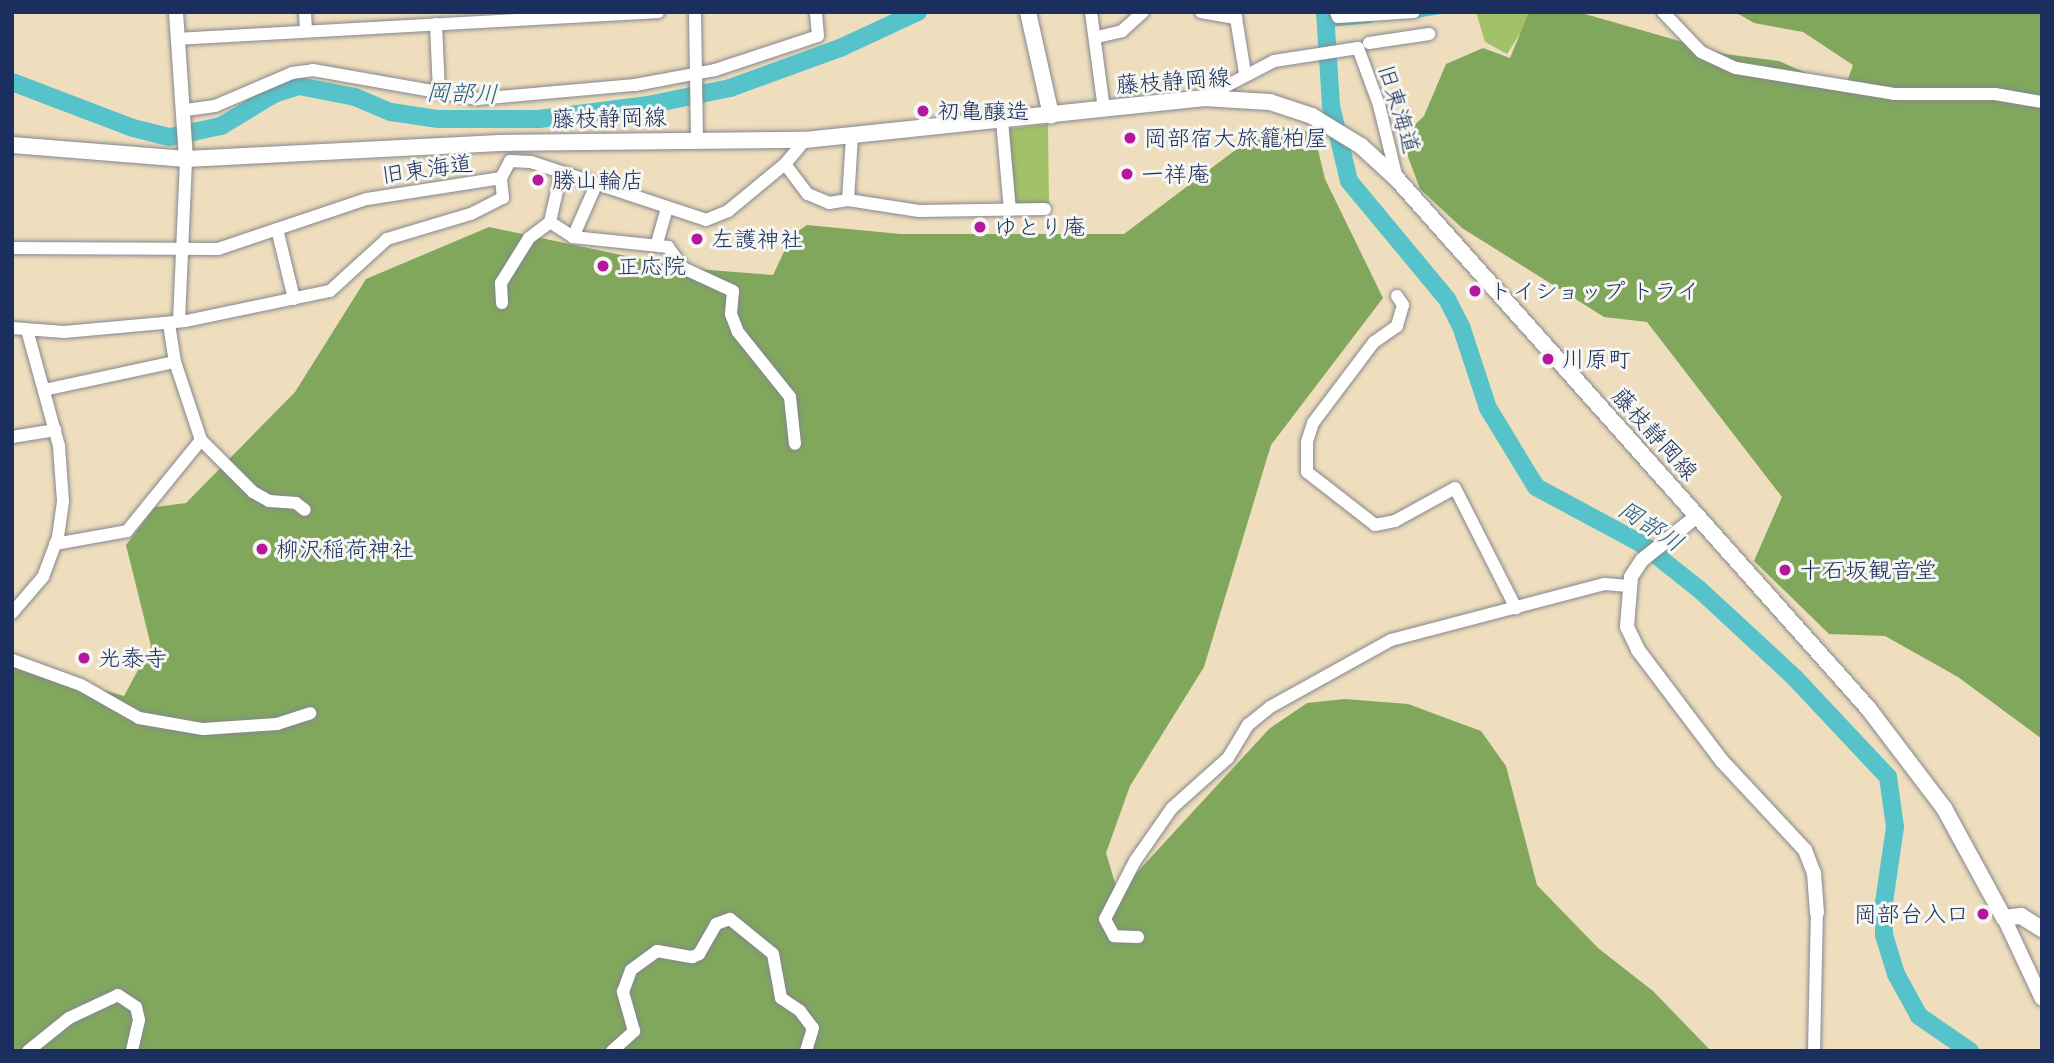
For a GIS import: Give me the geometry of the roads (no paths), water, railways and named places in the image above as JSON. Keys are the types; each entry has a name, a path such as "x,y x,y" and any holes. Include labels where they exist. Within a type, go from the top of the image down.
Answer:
{"main road":[{"path":"1028,12 1051,115"},
{"name":"藤枝静岡線","path":"12,145 186,153 500,143 805,140 1203,98 1270,102 1320,120 1350,138 1397,179 1908,757 1944,808 2004,918"},
{"path":"2004,918 2031,918 2042,929"}],"street":[{"path":"176,12 186,110 186,153 174,322 175,362 201,440 253,492 269,501 296,503 305,510"},
{"path":"306,12 306,29"},
{"path":"177,39 306,29 658,12"},
{"path":"695,12 696,140"},
{"path":"186,110 239,99 292,73 313,70 477,99 635,85 762,57 818,36 816,12"},
{"path":"1091,12 1097,37 1104,109"},
{"path":"1097,37 1122,31 1143,12"},
{"path":"1201,12 1236,15 1245,73"},
{"path":"1336,12 1338,17 1373,22 1414,12"},
{"path":"1663,12 1701,52 1736,68 1894,94 1995,94 2042,102"},
{"path":"1363,46 1373,22"},
{"path":"436,24 439,93"},
{"path":"1363,46 1429,34"},
{"name":"旧東海道","path":"1203,98 1245,73 1314,53 1363,46 1397,179"},
{"path":"1002,121 1010,210"},
{"path":"848,200 852,136"},
{"path":"500,143 510,161 561,173 698,219 720,216 785,164 805,140"},
{"name":"旧東海道","path":"12,248 181,252 218,249 366,199 501,178 510,161"},
{"path":"785,164 814,198 829,203 848,200 919,211 1045,209"},
{"path":"502,303 501,283 529,237 550,222 561,173"},
{"path":"12,328 64,332 174,322 267,308 330,292 387,239 471,214 503,198 501,178"},
{"path":"573,237 596,186"},
{"path":"657,243 667,209"},
{"path":"550,222 573,237 625,245 657,243 668,247 683,268 733,291 731,314 738,332 790,397 795,444"},
{"path":"277,229 294,299"},
{"path":"1397,296 1403,305 1397,326 1374,342 1313,424 1307,442 1307,472 1375,525 1395,521 1455,488 1516,608"},
{"path":"12,613 43,577 55,544 63,475 55,430 27,330"},
{"path":"44,390 175,362"},
{"path":"12,437 55,430"},
{"path":"55,544 127,531 201,440"},
{"path":"1697,516 1642,561 1628,586 1628,627 1638,650 1722,761 1805,850 1814,873 1817,913 1814,1051"},
{"path":"1138,937 1114,936 1107,929 1105,919 1111,907 1172,808 1228,758 1248,725 1270,707 1391,640 1605,584 1628,586"},
{"path":"12,660 81,685 139,718 203,729 277,724 310,713"},
{"path":"2004,918 2042,999"},
{"path":"612,1051 634,1031 623,992 631,970 657,951 692,957 699,954 716,924 730,919 773,954 781,998 800,1011 813,1028 806,1051"},
{"path":"28,1051 68,1018 118,995 136,1007 138,1020 132,1051"}],"waterway":[{"name":"岡部川","path":"12,82 133,128 170,137 221,126 274,94 299,86 355,97 391,112 438,119 539,119 648,105 730,88 840,48 918,12"},
{"name":"岡部川","path":"1325,12 1331,106 1349,181 1447,299 1461,326 1488,408 1536,487 1642,544 1700,590 1795,678 1888,777 1895,827 1884,902 1884,935 1896,974 1919,1016 1970,1051"},
{"path":"1415,16 1440,12"},
{"path":"1328,25 1370,21"}],"place":[{"name":"初亀醸造","path":"923,111"},
{"name":"岡部宿大旅籠柏屋","path":"1130,138"},
{"name":"一祥庵","path":"1127,174"},
{"name":"勝山輪店","path":"538,180"},
{"name":"ゆとり庵","path":"980,227"},
{"name":"左護神社","path":"697,239"},
{"name":"正応院","path":"603,266"},
{"name":"トイショップ トライ","path":"1475,291"},
{"name":"川原町","path":"1548,359"},
{"name":"柳沢稲荷神社","path":"262,549"},
{"name":"十石坂観音堂","path":"1785,570"},
{"name":"光泰寺","path":"84,658"},
{"name":"岡部台入口","path":"1983,914"}]}
